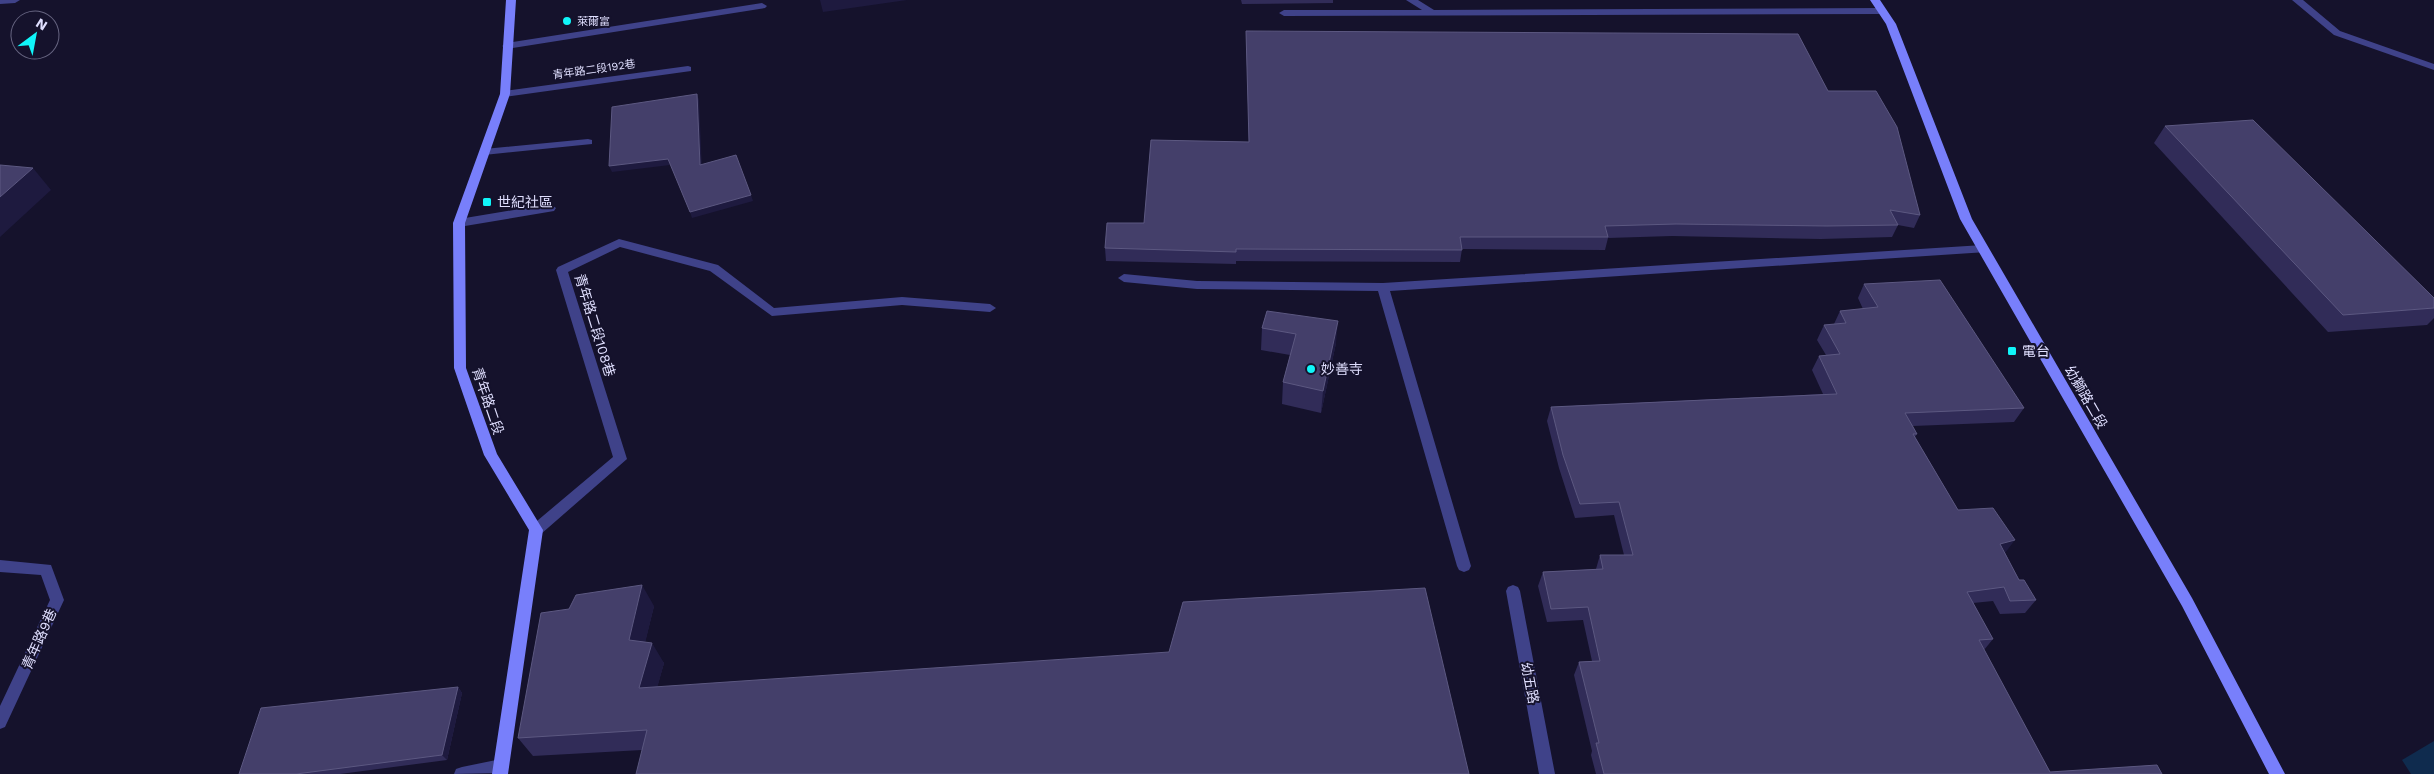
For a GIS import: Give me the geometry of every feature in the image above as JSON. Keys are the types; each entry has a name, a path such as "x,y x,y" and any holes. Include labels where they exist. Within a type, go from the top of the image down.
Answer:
{"street":[{"path":"0,1 15,0"},
{"name":"青年路二段","path":"511,0 505,94 459,223 460,368 491,455 536,530"},
{"path":"1411,0 1435,12"},
{"path":"1816,0 1822,11"},
{"name":"幼獅路二段","path":"1874,0 1891,24 1966,219 2187,602 2277,774"},
{"path":"2297,0 2337,33 2434,67"},
{"path":"507,46 762,6"},
{"path":"1284,13 1882,11"},
{"name":"青年路二段192巷","path":"505,94 688,69"},
{"path":"484,152 588,142"},
{"path":"459,223 550,208"},
{"name":"青年路二段108巷","path":"536,530 620,459 562,270 619,243 714,268 772,312 902,301 990,308"},
{"path":"1124,278 1197,285 1383,287 1983,249"},
{"path":"1383,287 1464,566"},
{"path":"462,774 500,770 536,530"},
{"name":"青年路9巷","path":"0,566 46,569 57,600 0,722"},
{"name":"幼五路","path":"1513,591 1548,774"}],"water":[{"path":"2434,741 2434,774 2411,774 2402,760"}],"building":[{"path":"1246,31 1798,34 1828,91 1876,91 1897,127 1920,215 1890,210 1898,225 1676,224 1605,226 1608,237 1460,237 1462,250 1236,249 1236,252 1105,248 1107,223 1144,223 1151,140 1249,142"},
{"path":"697,94 700,165 736,155 751,195 690,212 668,159 609,166 612,107"},
{"path":"2253,120 2434,298 2434,308 2343,315 2165,126"},
{"path":"0,165 33,168 0,197"},
{"path":"1940,280 2024,408 1905,413 1917,434 1913,434 1958,510 1993,508 2015,540 2000,544 2019,580 2024,580 2036,600 2010,601 2004,587 1967,592 1993,639 1979,640 2050,772 2157,765 2162,774 1604,774 1596,743 1599,743 1579,662 1600,661 1588,607 1551,609 1543,572 1603,569 1600,555 1633,555 1619,502 1580,504 1563,455 1551,407 1837,394 1819,356 1840,354 1824,325 1846,323 1840,311 1878,307 1864,284"},
{"path":"1267,311 1338,321 1323,391 1283,382 1296,334 1262,328"},
{"path":"642,585 629,640 652,643 639,688 1169,652 1183,602 1425,588 1469,774 636,774 647,730 518,738 541,613 569,609 576,595"},
{"path":"458,687 442,755 296,774 239,774 261,708"}],"place":[{"name":"萊爾富","path":"567,21"},
{"name":"世紀社區","path":"487,202"},
{"name":"電台","path":"2012,351"},
{"name":"妙善寺","path":"1311,369"}]}
